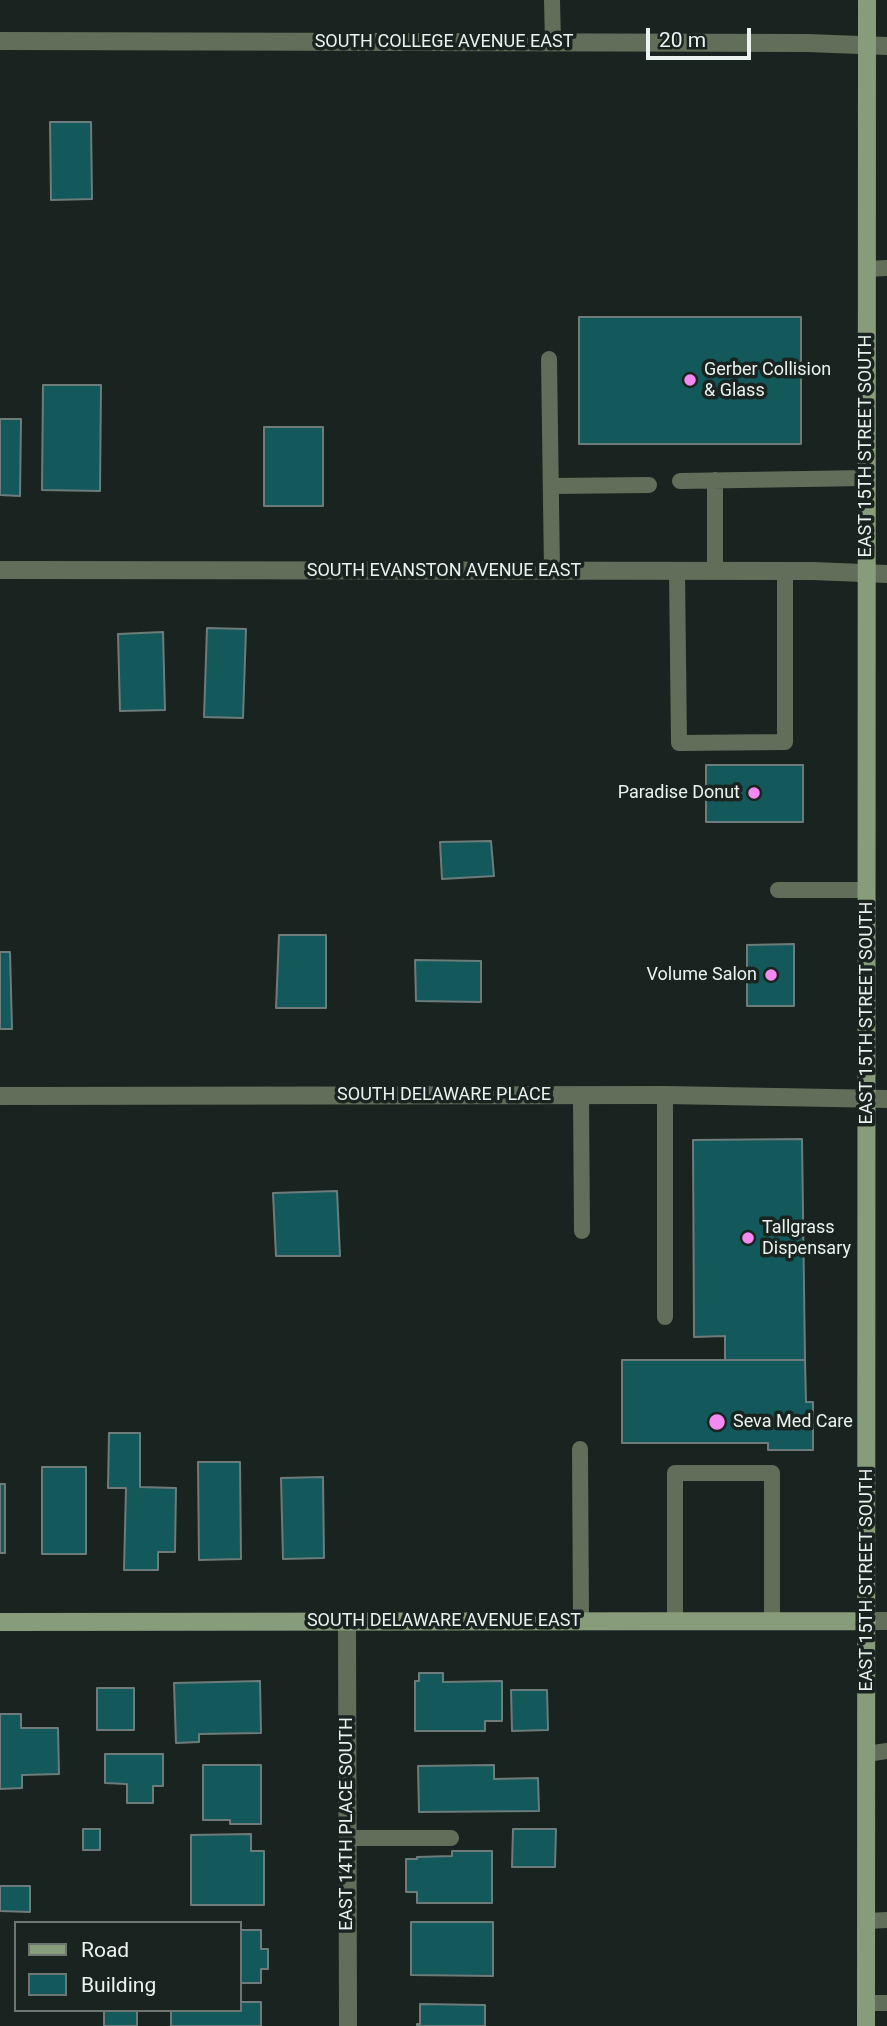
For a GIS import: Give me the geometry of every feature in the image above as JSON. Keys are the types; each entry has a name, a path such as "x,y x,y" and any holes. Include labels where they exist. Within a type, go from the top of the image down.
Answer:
{"main road":[{"name":"EAST 15TH STREET SOUTH","path":"866,2026 867,0"},
{"name":"SOUTH DELAWARE AVENUE EAST","path":"0,1622 867,1621"}],"street":[{"name":"SOUTH COLLEGE AVENUE EAST","path":"0,41 807,43 887,47"},
{"name":"SOUTH EVANSTON AVENUE EAST","path":"0,570 785,571 887,574"},
{"name":"SOUTH DELAWARE PLACE","path":"0,1096 665,1095 887,1099"},
{"name":"SOUTH DELAWARE AVENUE EAST","path":"867,1621 887,1621"},
{"name":"EAST 14TH PLACE SOUTH","path":"347,1622 348,2026"}],"lane":[{"path":"552,0 553,43"},
{"path":"866,269 887,268"},
{"path":"549,359 552,571"},
{"path":"680,481 866,478"},
{"path":"715,481 715,571"},
{"path":"551,486 649,485"},
{"path":"677,571 679,743 785,742 785,571"},
{"path":"778,890 867,890"},
{"path":"581,1095 582,1231"},
{"path":"665,1095 665,1317"},
{"path":"580,1449 581,1621"},
{"path":"675,1621 675,1474 772,1474 772,1621"},
{"path":"867,1754 887,1751"},
{"path":"348,1838 451,1838"},
{"path":"867,1921 887,1920"},
{"path":"866,2003 887,2003"}],"building":[{"path":"50,122 91,122 92,199 51,200"},
{"name":"Gerber Collision & Glass","path":"579,317 801,317 801,444 579,444"},
{"path":"43,385 101,385 100,491 42,490"},
{"path":"0,419 21,419 20,496 0,495"},
{"path":"264,427 323,427 323,506 264,506"},
{"path":"207,628 246,629 243,718 204,717"},
{"path":"163,632 165,710 120,711 118,634"},
{"name":"Paradise Donut","path":"706,765 803,765 803,822 706,822"},
{"path":"491,841 494,876 442,879 440,842"},
{"path":"279,935 326,935 326,1008 276,1008"},
{"name":"Volume Salon","path":"794,944 794,1006 747,1006 747,945"},
{"path":"0,952 10,952 12,1029 0,1029"},
{"path":"415,960 481,961 481,1002 416,1001"},
{"name":"Tallgrass Dispensary","path":"802,1139 805,1360 725,1360 725,1336 694,1337 693,1140"},
{"path":"337,1191 340,1256 276,1256 273,1193"},
{"name":"Seva Med Care","path":"622,1360 805,1360 806,1402 813,1402 813,1450 768,1450 768,1443 622,1443"},
{"path":"109,1433 140,1433 140,1487 176,1488 175,1552 158,1552 158,1570 124,1570 126,1488 108,1488"},
{"path":"198,1462 240,1462 241,1559 199,1560"},
{"path":"42,1467 86,1467 86,1554 42,1554"},
{"path":"323,1477 324,1558 283,1559 281,1478"},
{"path":"0,1484 5,1484 5,1553 0,1553"},
{"path":"419,1673 443,1673 443,1682 502,1681 502,1721 485,1721 485,1731 415,1731 415,1681 419,1681"},
{"path":"260,1681 261,1733 199,1734 199,1742 176,1743 174,1683"},
{"path":"97,1688 134,1688 134,1730 97,1730"},
{"path":"511,1690 547,1690 548,1730 512,1731"},
{"path":"0,1714 21,1714 21,1728 58,1728 59,1774 22,1775 22,1788 0,1789"},
{"path":"105,1754 163,1754 163,1786 153,1786 153,1803 127,1803 127,1784 105,1783"},
{"path":"203,1765 261,1765 261,1824 230,1824 230,1820 203,1820"},
{"path":"494,1765 494,1779 538,1778 539,1811 419,1812 418,1766"},
{"path":"83,1829 100,1829 100,1850 83,1850"},
{"path":"513,1829 556,1829 555,1867 512,1867"},
{"path":"251,1834 251,1851 264,1851 264,1905 191,1905 191,1835"},
{"path":"452,1851 492,1851 492,1903 417,1903 417,1892 406,1892 406,1859 452,1856"},
{"path":"0,1886 30,1886 30,1912 0,1911"},
{"path":"411,1922 493,1922 493,1976 411,1975"},
{"path":"242,1930 261,1930 261,1949 268,1949 268,1969 261,1969 261,1983 242,1983"},
{"path":"242,2002 261,2002 261,2026 171,2026 171,2012 242,2012"},
{"path":"420,2004 485,2005 485,2026 417,2026 420,2024"},
{"path":"104,2012 137,2012 137,2026 104,2026"}],"place":[{"name":"Gerber Collision & Glass","path":"690,380"},
{"name":"Paradise Donut","path":"754,793"},
{"name":"Volume Salon","path":"771,975"},
{"name":"Tallgrass Dispensary","path":"748,1238"},
{"name":"Seva Med Care","path":"717,1422"}]}
